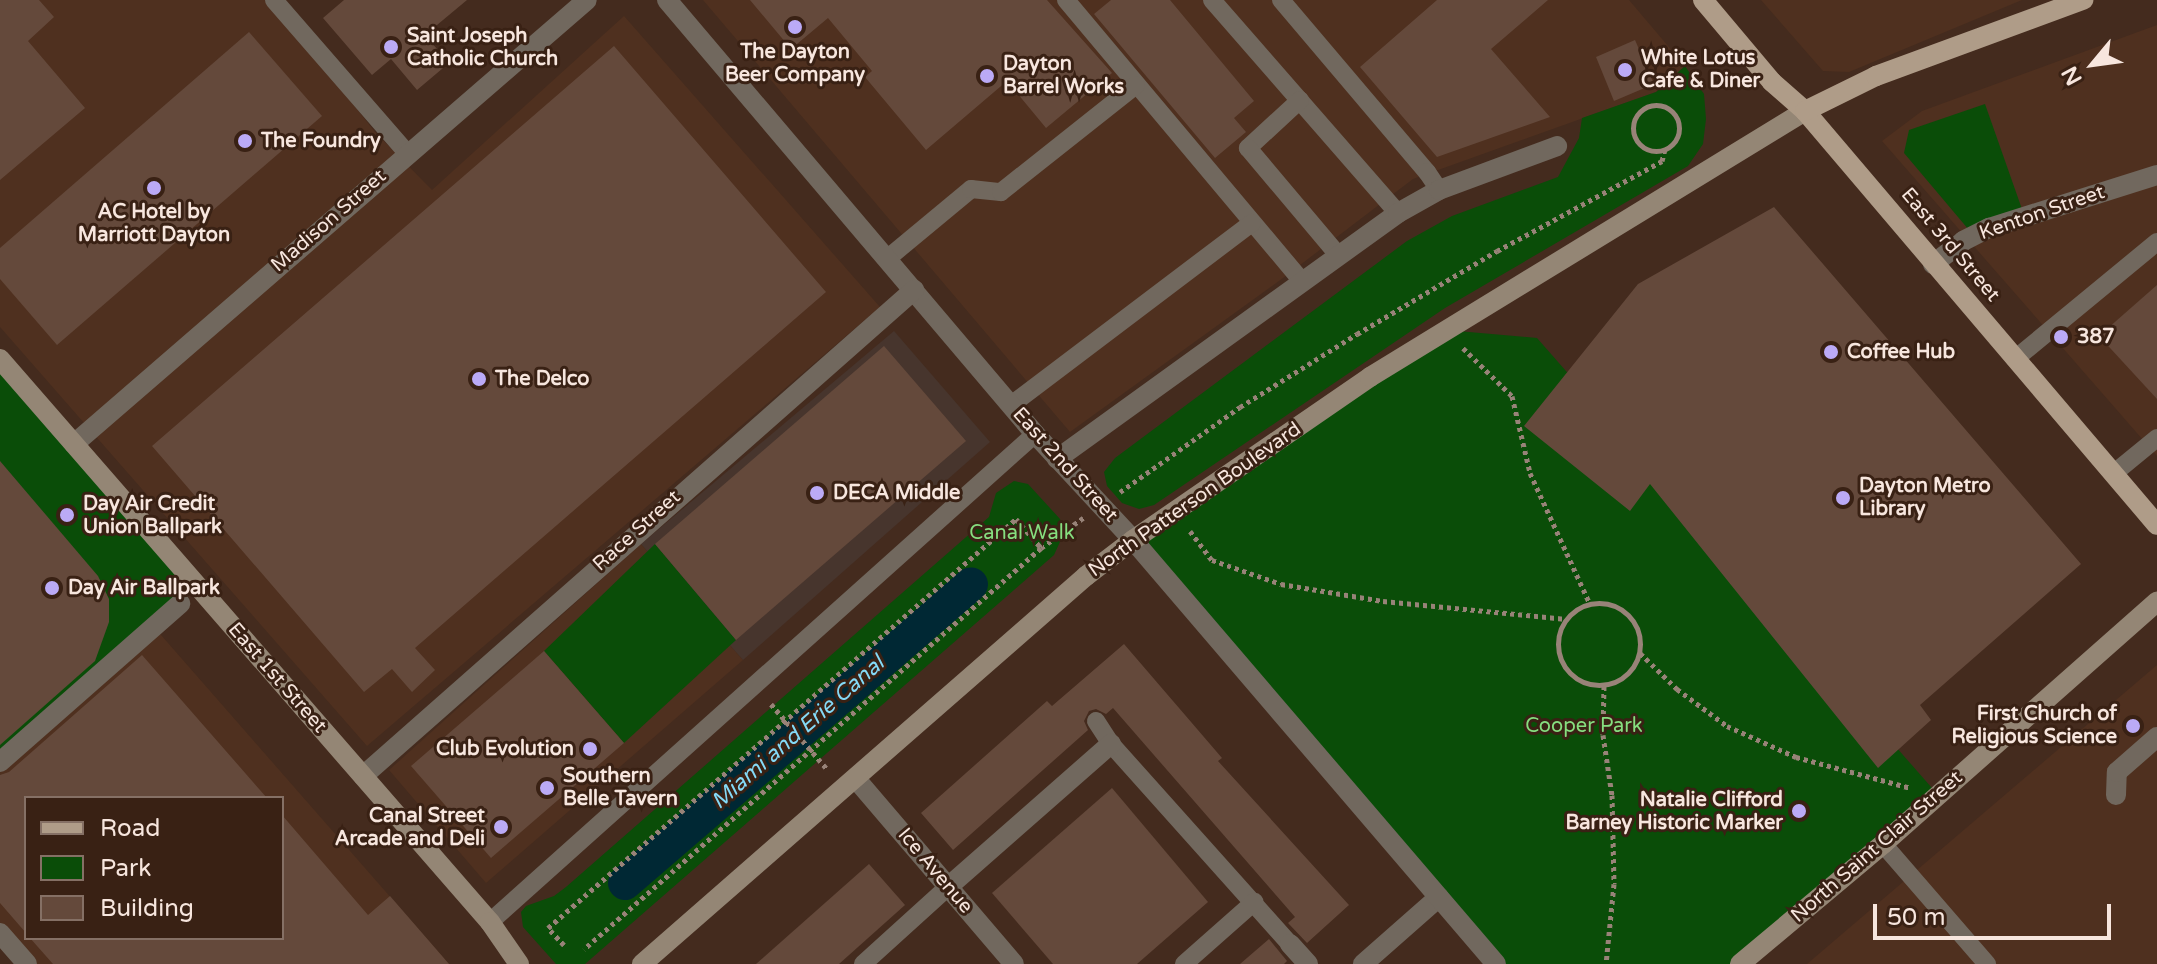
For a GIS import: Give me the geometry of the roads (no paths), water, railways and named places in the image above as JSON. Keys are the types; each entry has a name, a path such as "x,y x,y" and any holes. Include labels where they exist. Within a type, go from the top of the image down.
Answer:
{"main road":[{"name":"East 3rd Street","path":"1703,0 1772,82 1805,111 2157,525"},
{"path":"1805,111 1876,76 2083,0"},
{"name":"North Patterson Boulevard","path":"642,964 1086,576 1133,540 1446,330 1805,111"},
{"name":"East 1st Street","path":"0,359 490,922 519,964"},
{"name":"North Saint Clair Street","path":"1740,964 1939,796 2157,602"}],"street":[{"name":"Madison Street","path":"74,444 587,0"},
{"name":"East 2nd Street","path":"667,0 1035,434 1133,540 1496,964"},
{"path":"1057,459 1398,213 1439,190 1557,146"},
{"name":"Kenton Street","path":"1933,264 1963,241 1989,228 2157,175"},
{"name":"Race Street","path":"363,776 914,290"},
{"path":"0,762 180,604"},
{"path":"2116,795 2117,772 2157,737"},
{"path":"948,887 1111,744"},
{"name":"Ice Avenue","path":"856,779 1014,964"},
{"path":"1363,964 1439,897"},
{"path":"0,933 27,964"},
{"path":"1290,944 1308,964"}],"lane":[{"path":"274,0 407,153"},
{"path":"1066,0 1303,282"},
{"path":"1212,0 1398,213"},
{"path":"1281,0 1439,190"},
{"path":"888,258 971,189 1001,192 1136,85"},
{"path":"1300,100 1248,148 1338,255"},
{"path":"1011,405 1252,223"},
{"path":"2015,359 2157,242"},
{"path":"490,922 1035,434"},
{"path":"2113,474 2157,438"},
{"path":"1096,721 1111,744 1290,944"},
{"path":"1883,844 1987,964"},
{"path":"863,964 948,887"},
{"path":"1184,964 1254,902"}],"waterway":[{"name":"Miami and Erie Canal","path":"625,883 971,584"}],"place":[{"name":"The Dayton Beer Company","path":"795,27"},
{"name":"Saint Joseph Catholic Church","path":"391,47"},
{"name":"White Lotus Cafe & Diner","path":"1625,70"},
{"name":"Dayton Barrel Works","path":"987,76"},
{"name":"The Foundry","path":"245,141"},
{"name":"AC Hotel by Marriott Dayton","path":"154,188"},
{"name":"387","path":"2061,337"},
{"name":"Coffee Hub","path":"1831,352"},
{"name":"The Delco","path":"479,379"},
{"name":"DECA Middle","path":"817,493"},
{"name":"Dayton Metro Library","path":"1843,498"},
{"name":"Day Air Credit Union Ballpark","path":"67,515"},
{"name":"Day Air Ballpark","path":"52,588"},
{"name":"First Church of Religious Science","path":"2133,726"},
{"name":"Club Evolution","path":"590,749"},
{"name":"Southern Belle Tavern","path":"547,788"},
{"name":"Natalie Clifford Barney Historic Marker","path":"1799,811"},
{"name":"Canal Street Arcade and Deli","path":"501,827"}],"park label":[{"name":"Canal Walk","path":"1022,533"},
{"name":"Cooper Park","path":"1584,726"}]}
